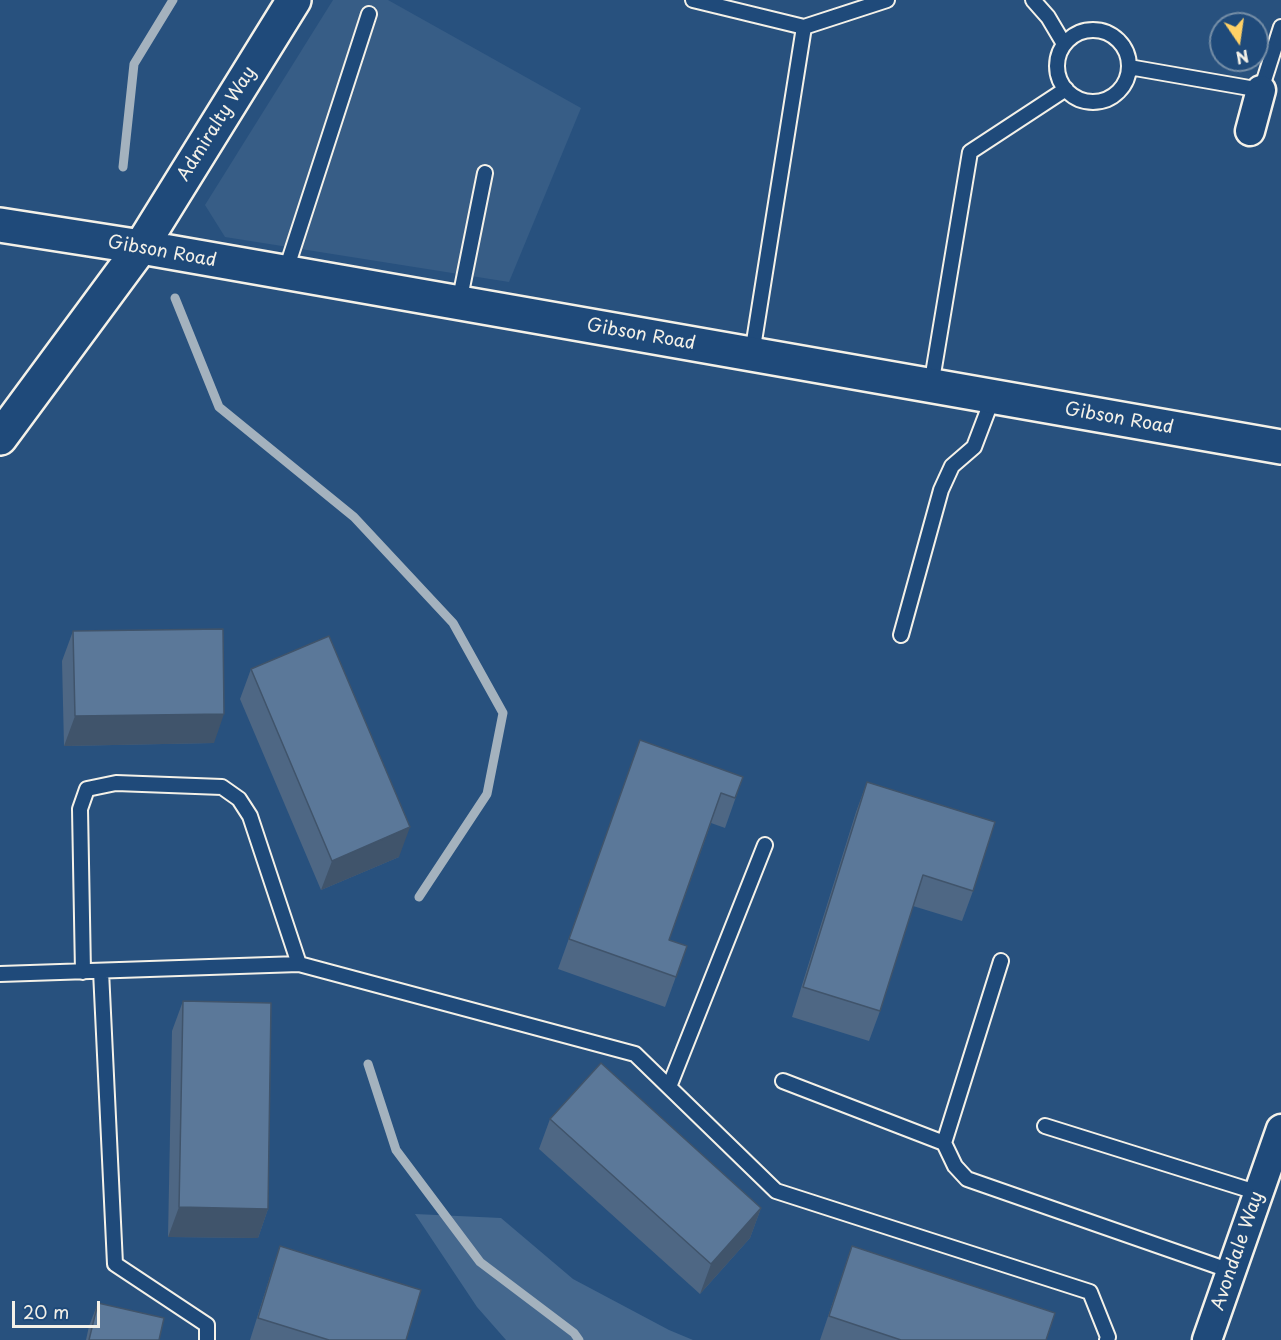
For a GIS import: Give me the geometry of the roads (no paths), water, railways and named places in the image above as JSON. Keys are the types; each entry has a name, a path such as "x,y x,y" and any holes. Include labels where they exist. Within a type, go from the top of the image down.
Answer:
{"street":[{"name":"Admiralty Way","path":"0,438 141,247 294,0"},
{"path":"1250,131 1261,90"},
{"name":"Gibson Road","path":"0,225 141,247 1281,447"},
{"name":"Avondale Way","path":"1207,1340 1281,1129"}],"lane":[{"path":"693,0 804,27 887,0"},
{"path":"1033,0 1048,17 1064,44"},
{"path":"285,273 369,14"},
{"path":"752,354 804,27"},
{"path":"1129,67 1261,90 1281,27"},
{"path":"1096,30 1118,39 1125,49 1129,67 1125,83 1118,92 1109,99 1098,102 1075,97 1060,79 1057,67 1064,44 1073,36 1084,31 1096,30"},
{"path":"931,386 970,152 1066,89"},
{"path":"459,303 485,173"},
{"path":"901,635 941,490 952,466 974,447 993,397"},
{"path":"83,972 80,810 87,789 116,783 222,787 239,798 250,816 299,964"},
{"path":"669,1087 765,845"},
{"path":"1001,962 944,1143 955,1166 967,1179 1231,1271"},
{"path":"0,974 299,964 635,1054 776,1191 1090,1292 1108,1337 1107,1340"},
{"path":"101,971 115,1264 207,1325 207,1340"},
{"path":"783,1081 944,1143"},
{"path":"1045,1126 1259,1193"}],"waterway":[{"path":"123,167 134,64 173,0"},
{"path":"175,298 219,407 354,517 453,623 503,713 487,794 419,897"},
{"path":"368,1064 396,1150 480,1262 574,1333 579,1340"}]}
